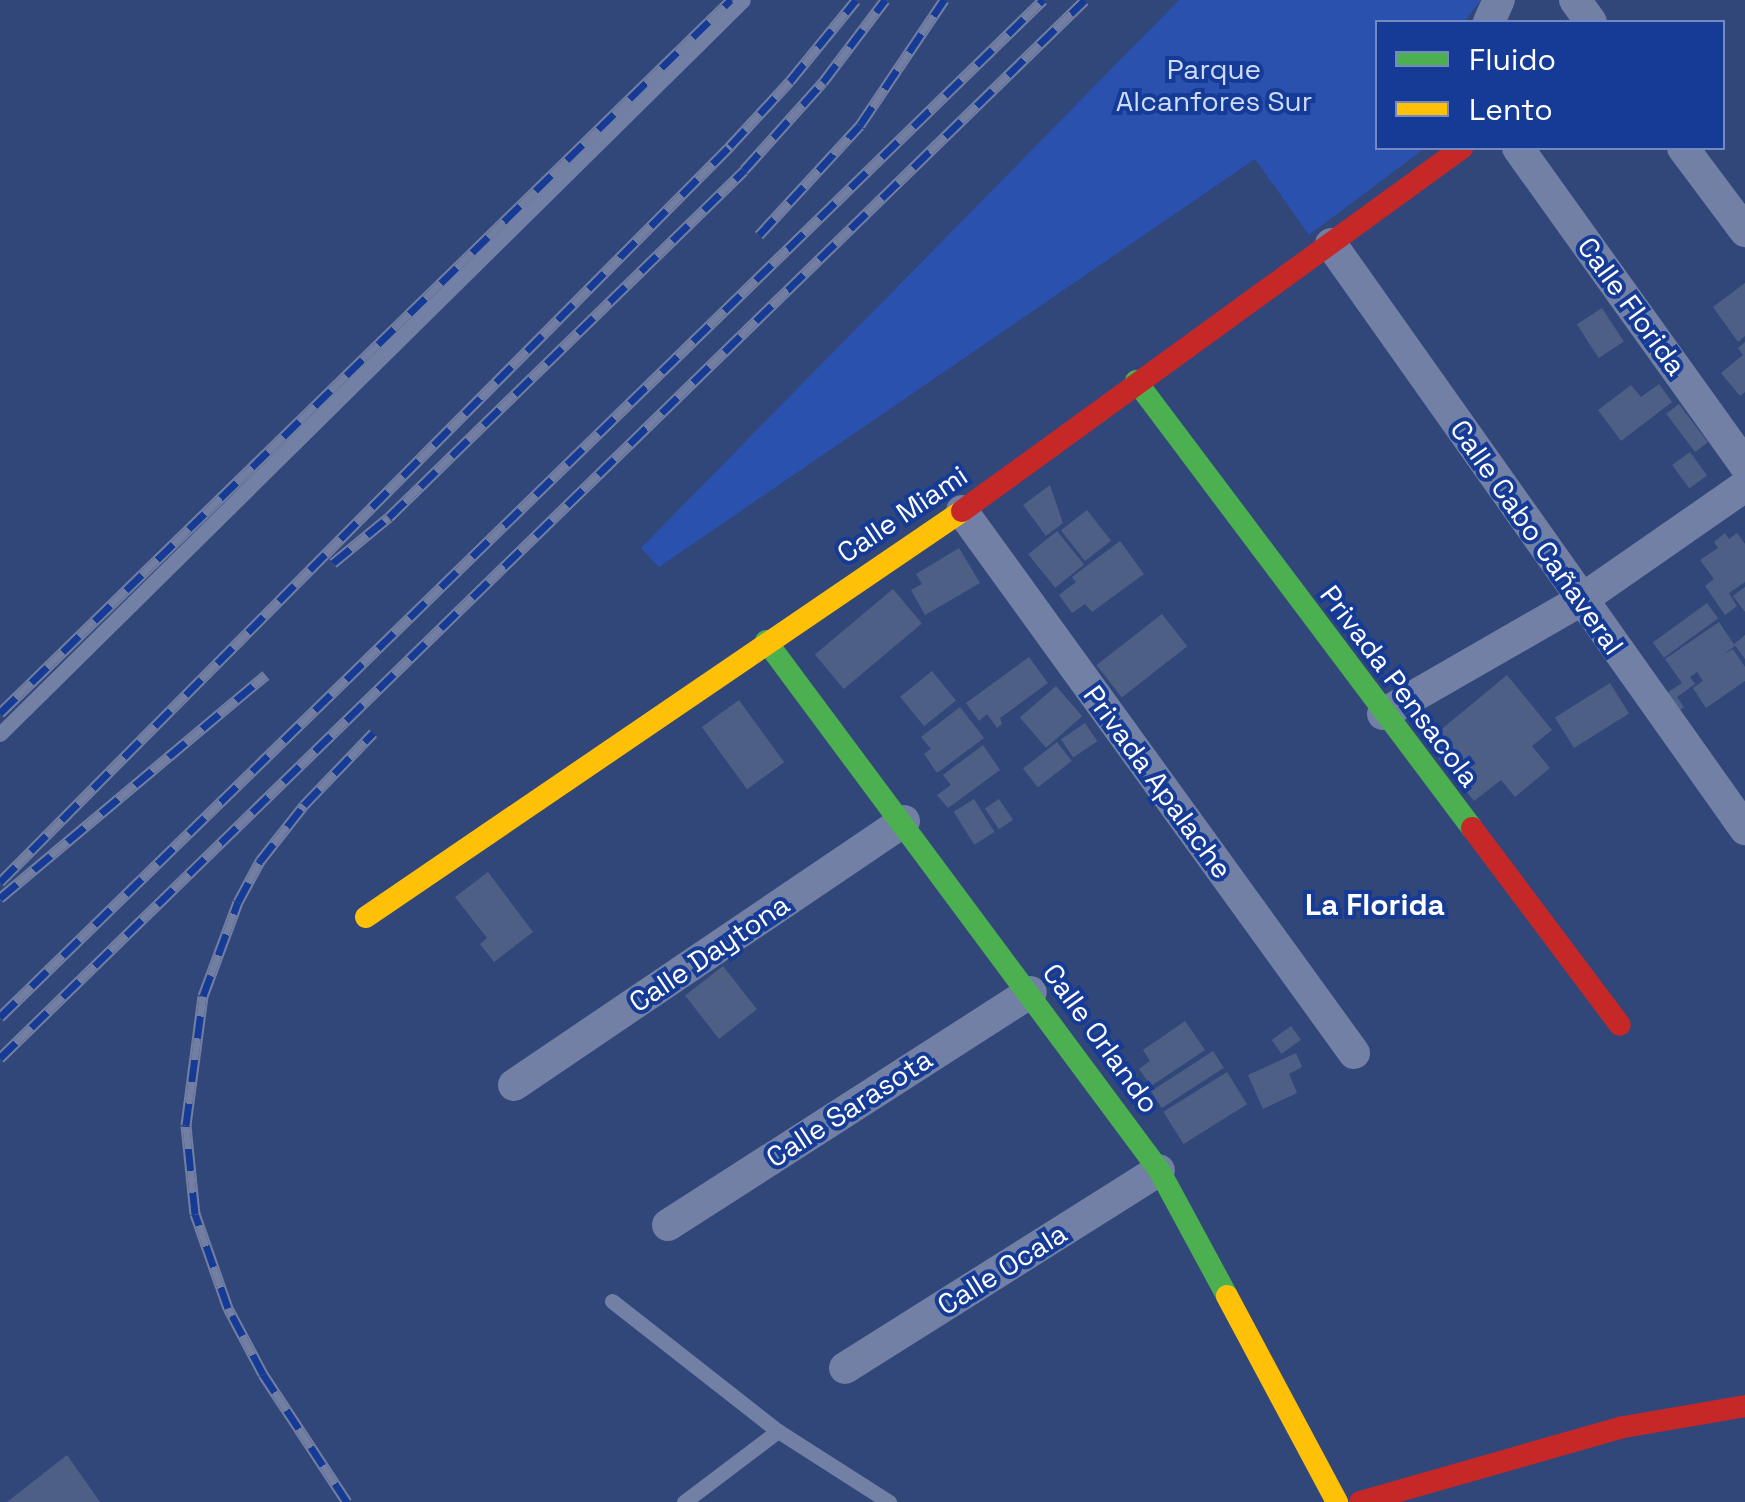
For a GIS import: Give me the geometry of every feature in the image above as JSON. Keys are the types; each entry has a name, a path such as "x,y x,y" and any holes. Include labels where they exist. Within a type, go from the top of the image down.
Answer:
{"street":[{"path":"1575,0 1590,20"},
{"name":"Calle Miami","path":"366,916 962,511 1459,150"},
{"name":"Calle Florida","path":"1519,150 1745,465"},
{"path":"1685,150 1745,231"},
{"name":"Calle Cabo Cañaveral","path":"1331,244 1745,829"},
{"name":"Privada Pensacola","path":"1136,381 1382,714 1620,1025"},
{"path":"1382,714 1581,600 1745,486"},
{"name":"Privada Apalache","path":"962,511 1354,1053"},
{"name":"Calle Orlando","path":"766,641 904,821 1159,1170 1338,1502"},
{"name":"Calle Daytona","path":"514,1085 904,821"},
{"name":"Calle Sarasota","path":"668,1225 1031,992"},
{"name":"Calle Ocala","path":"845,1368 1159,1170"},
{"path":"1360,1502 1624,1427 1745,1406"}],"lane":[{"path":"0,734 744,0"},
{"path":"612,1301 778,1430 889,1502"},
{"path":"684,1502 778,1430"}],"green space":[{"name":"Parque Alcanfores Sur","path":"1179,0 1481,0 1466,20 1375,20 1375,150 1422,150 1309,235 1255,159 659,567 641,548"}],"building":[{"path":"1745,283 1745,336 1738,342 1713,307"},
{"path":"1602,308 1624,342 1599,358 1577,324"},
{"path":"1745,342 1745,392 1740,396 1721,373 1743,355 1738,348"},
{"path":"1659,384 1672,402 1621,441 1598,410 1631,385 1641,397"},
{"path":"1679,404 1708,442 1695,452 1666,414"},
{"path":"1690,452 1707,475 1689,488 1672,465"},
{"path":"1050,485 1063,523 1046,536 1023,505"},
{"path":"1087,510 1111,541 1085,561 1061,530"},
{"path":"1057,531 1084,564 1055,588 1028,554"},
{"path":"1725,533 1729,539 1737,533 1745,544 1745,582 1729,593 1737,606 1725,615 1705,586 1714,579 1700,560 1718,548 1714,542"},
{"path":"1120,541 1144,574 1092,612 1085,604 1072,613 1059,595 1076,582 1072,577"},
{"path":"959,548 980,583 925,615 911,590 922,584 916,574"},
{"path":"1745,587 1745,612 1733,596"},
{"path":"893,589 922,623 844,689 815,655"},
{"path":"1707,603 1718,618 1664,658 1653,642"},
{"path":"1162,614 1187,646 1122,697 1097,665"},
{"path":"1719,622 1735,646 1722,655 1733,649 1745,667 1745,681 1706,708 1693,688 1703,681 1697,672 1690,677 1695,684 1677,697 1684,707 1672,716 1659,698 1682,683 1665,659"},
{"path":"1745,635 1745,659 1734,644"},
{"path":"1029,657 1048,683 1000,718 1002,724 997,728 987,714 979,721 966,703"},
{"path":"932,671 956,701 924,726 900,697"},
{"path":"1507,675 1552,730 1532,746 1550,768 1515,797 1501,780 1474,801 1431,749 1437,733"},
{"path":"1610,683 1629,714 1574,748 1555,717"},
{"path":"1056,686 1082,716 1046,748 1020,717"},
{"path":"739,700 784,762 747,789 702,727"},
{"path":"960,707 984,738 937,773 924,754 931,749 921,737"},
{"path":"1085,723 1097,741 1073,757 1061,739"},
{"path":"1057,742 1072,761 1038,787 1023,768"},
{"path":"983,745 1000,770 948,808 937,795 951,785 943,775"},
{"path":"974,799 995,832 974,845 954,812"},
{"path":"999,799 1013,820 999,829 985,809"},
{"path":"488,872 533,932 494,962 480,944 487,938 455,897"},
{"path":"723,966 757,1009 719,1039 685,996"},
{"path":"1185,1021 1205,1050 1151,1086 1139,1069 1150,1061 1143,1050"},
{"path":"1291,1026 1301,1040 1282,1054 1272,1040"},
{"path":"1213,1051 1224,1068 1162,1108 1151,1091"},
{"path":"1296,1053 1302,1067 1289,1074 1297,1093 1263,1109 1248,1075"},
{"path":"1227,1072 1247,1104 1184,1144 1163,1112"},
{"path":"67,1455 100,1502 7,1502"}],"railway":[{"path":"0,713 731,0"},
{"path":"0,882 730,146 856,0"},
{"path":"333,563 389,517 744,170 823,82 885,0"},
{"path":"759,235 860,125 944,0"},
{"path":"0,1017 1043,0"},
{"path":"0,1058 1085,0"},
{"path":"0,898 266,675"},
{"path":"347,1502 263,1374 228,1308 195,1214 186,1125 203,996 238,902 260,861 304,805 373,733"}],"traffic: fast":[{"path":"1136,381 1472,828"},
{"path":"766,641 1159,1170 1227,1296"}],"traffic: slow":[{"path":"366,917 962,511"},
{"path":"1227,1296 1337,1502"}],"traffic: jam":[{"path":"962,511 1459,150"},
{"path":"1472,828 1620,1025"},
{"path":"1360,1502 1624,1427 1745,1406"}],"district":[{"name":"La Florida","path":"1375,905"}]}
